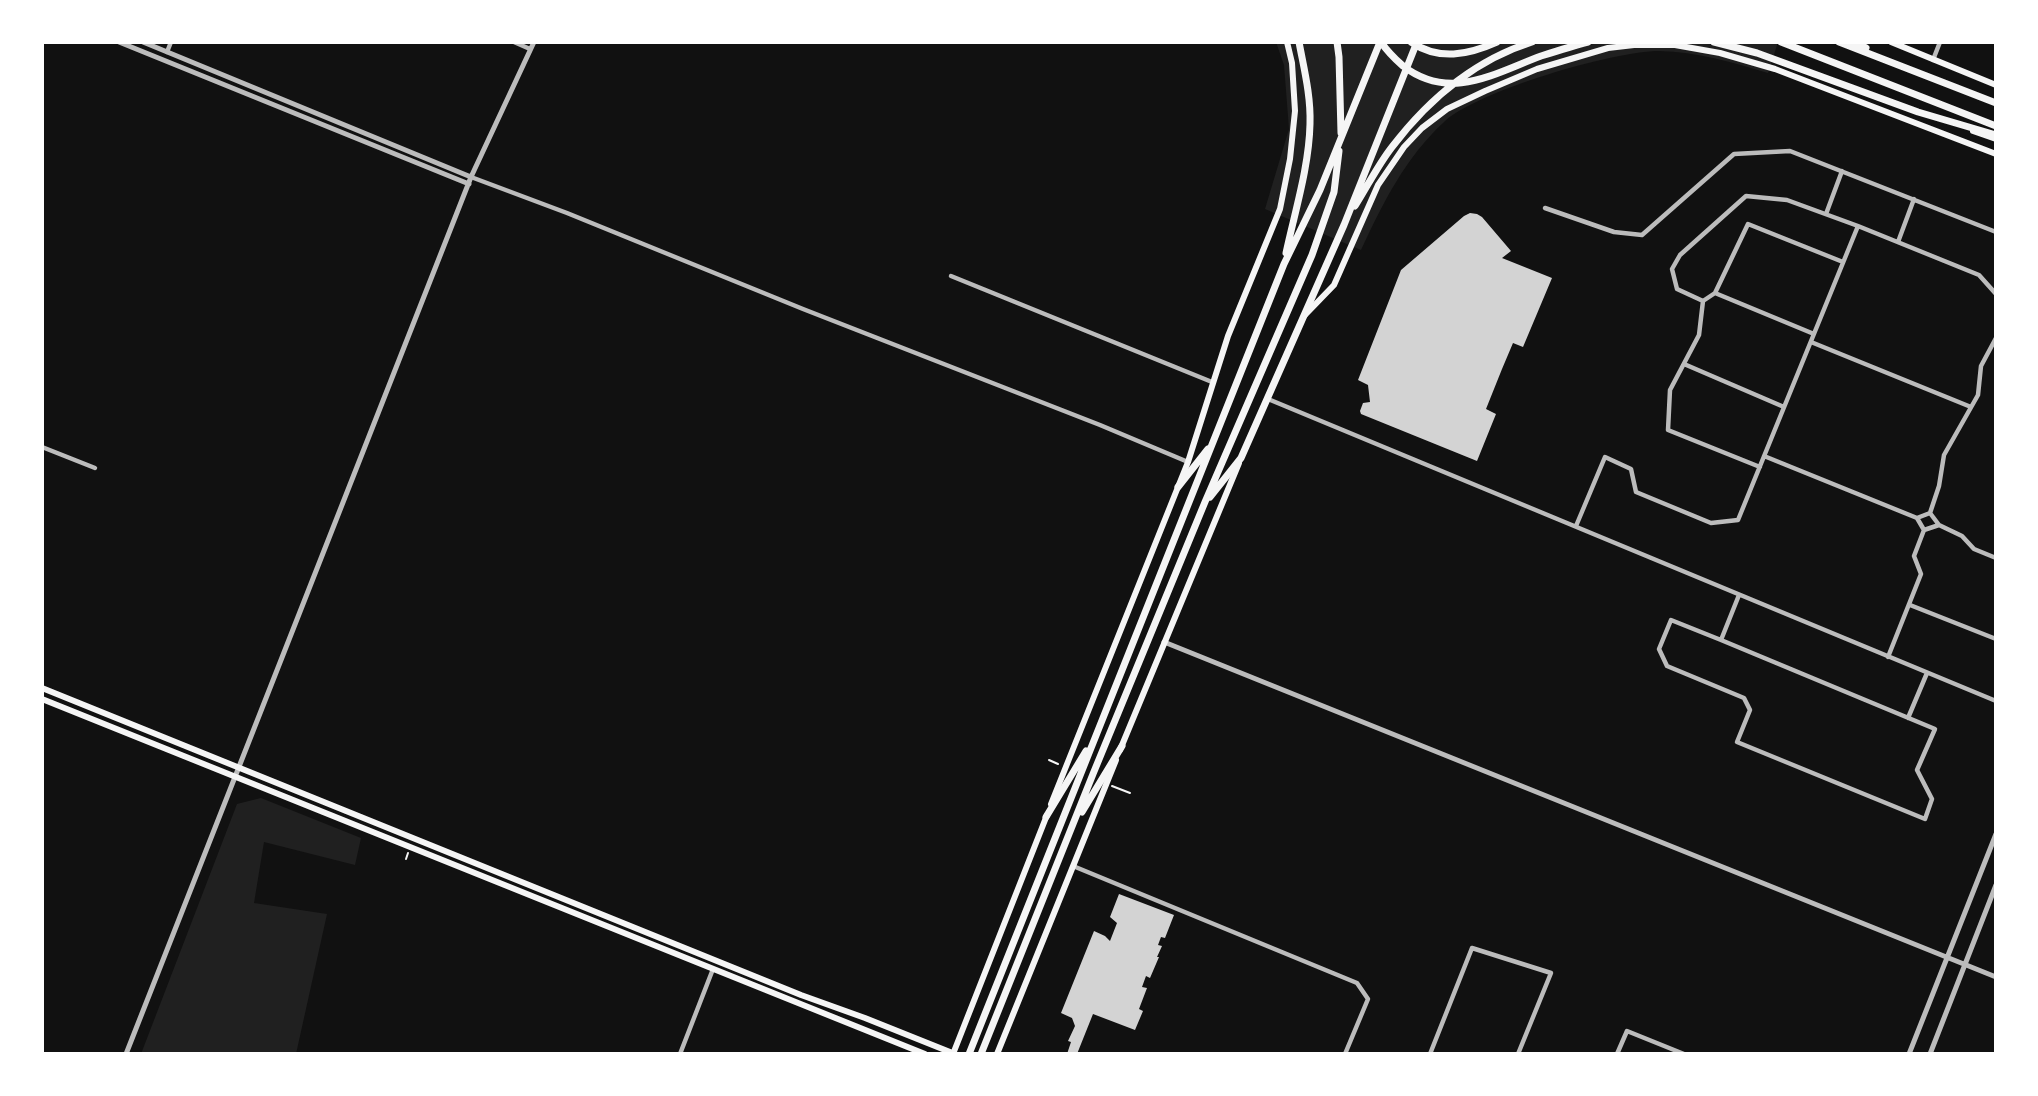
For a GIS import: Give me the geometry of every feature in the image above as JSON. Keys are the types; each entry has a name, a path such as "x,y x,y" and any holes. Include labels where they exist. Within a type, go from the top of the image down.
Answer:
{"highway":[{"path":"1284,264 1311,122 1308,83 1299,42"},
{"path":"982,1054 1205,502 1312,254 1334,192 1342,127 1337,42"},
{"path":"969,1054 1284,264 1320,190 1381,42 1396,61 1412,73 1446,84 1465,83 1495,75 1588,42"},
{"path":"1411,42 1422,50 1441,54 1473,53 1497,42"},
{"path":"1205,502 1241,458 1344,225 1417,42"},
{"path":"1344,225 1390,149 1419,114 1461,77 1519,46 1532,42"},
{"path":"1714,42 1757,53 1918,112 1996,137"},
{"path":"1781,42 1996,126"},
{"path":"1839,42 1995,103"},
{"path":"1854,42 1897,65"},
{"path":"1178,487 1213,443"},
{"path":"1046,817 1097,733"},
{"path":"1071,830 1122,746"}],"main road":[{"path":"42,688 801,995 954,1054 1188,462 1228,336 1280,209 1290,159 1295,111 1292,63 1287,42"},
{"path":"1891,42 1996,85"},
{"path":"1303,317 1334,285 1378,185 1404,147 1422,128 1475,95 1537,69 1607,45 1675,45 1720,53 1775,69 1996,154"},
{"path":"997,1054 1241,458"},
{"path":"42,699 925,1054"}],"street":[{"path":"119,42 470,180 568,213 1188,462"},
{"path":"143,42 470,180"},
{"path":"167,52 171,42"},
{"path":"514,42 530,49"},
{"path":"126,1054 470,180 534,42"},
{"path":"1933,60 1940,42"},
{"path":"1545,208 1614,232 1642,235 1734,154 1790,150 1996,232"},
{"path":"1826,214 1842,171"},
{"path":"1703,301 1677,289 1672,269 1680,255 1746,196 1787,200 1858,226 1979,275 1996,294"},
{"path":"1898,242 1914,199"},
{"path":"1759,467 1668,430 1670,390 1699,335 1703,301 1715,293 1748,224 1843,262"},
{"path":"1576,527 1605,457 1631,468 1636,492 1711,523 1738,520 1858,226"},
{"path":"951,276 1212,382"},
{"path":"1715,293 1814,334"},
{"path":"1930,513 1939,486 1944,455 1978,395 1981,366 1996,338"},
{"path":"1811,342 1971,407"},
{"path":"1684,364 1784,407"},
{"path":"1268,399 1996,701"},
{"path":"42,447 95,468"},
{"path":"1764,456 1917,518 1924,530"},
{"path":"1917,518 1930,513"},
{"path":"1930,513 1939,525 1962,536 1974,549 1996,558"},
{"path":"1888,657 1922,574 1913,556 1924,530 1939,525"},
{"path":"1721,640 1739,595"},
{"path":"1910,605 1996,639"},
{"path":"1671,620 1721,640 1935,729 1917,770 1932,799 1925,819 1737,743 1750,710 1744,698 1667,666 1659,649 1671,620"},
{"path":"1164,642 1996,977"},
{"path":"1908,718 1927,673"},
{"path":"1909,1054 1996,834"},
{"path":"1073,866 1357,983 1367,999 1345,1054"},
{"path":"1930,1054 1996,886"},
{"path":"1430,1054 1472,948 1551,973 1518,1054"},
{"path":"680,1054 713,969"},
{"path":"1617,1054 1627,1031 1684,1054"}],"shaded area":[{"path":"1276,42 1778,42 1768,73 1728,61 1659,51 1579,65 1485,98 1461,110 1430,136 1406,166 1361,250 1265,209 1289,129 1284,65"},
{"path":"261,798 361,838 355,865 264,842 254,903 327,914 296,1054 141,1054 237,804"}],"building":[{"path":"1470,213 1482,217 1511,251 1502,258 1552,278 1523,347 1513,343 1502,369 1486,409 1496,414 1477,461 1361,414 1363,403 1370,402 1368,385 1358,380 1401,270"},
{"path":"1119,894 1174,915 1165,938 1161,937 1158,945 1162,946 1150,978 1146,976 1142,987 1147,988 1139,1009 1143,1011 1135,1030 1093,1014 1077,1054 1067,1054 1071,1042 1068,1041 1075,1026 1072,1018 1061,1013 1094,931 1110,941 1117,923 1110,917"}]}
